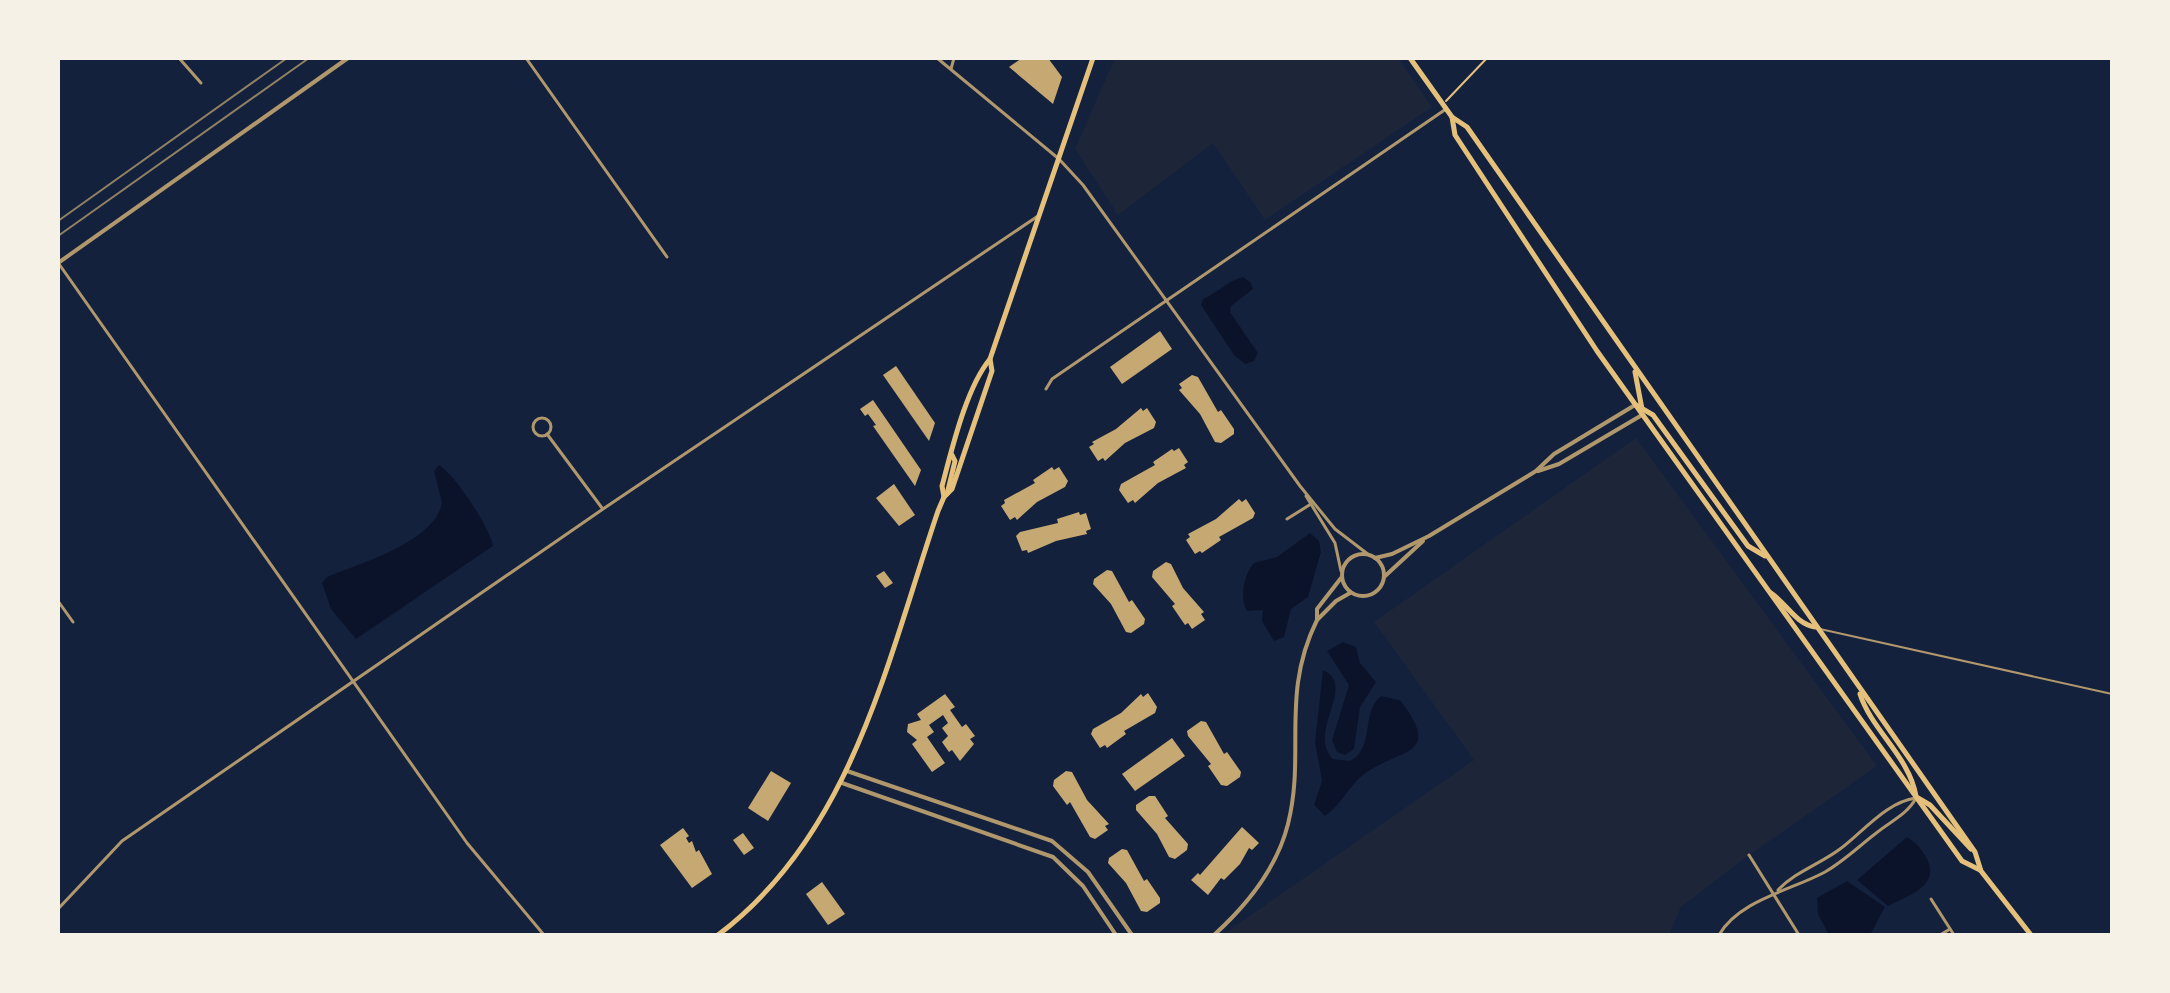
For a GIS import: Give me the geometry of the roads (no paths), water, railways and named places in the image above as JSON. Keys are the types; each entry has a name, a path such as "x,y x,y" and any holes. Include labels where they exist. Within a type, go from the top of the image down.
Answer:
{"main road":[{"path":"945,495 942,486 952,454 982,368 990,359 1093,58"},
{"path":"1410,58 1452,117 1467,127 1975,852 1981,871 2031,935"},
{"path":"1452,117 1455,135 1635,405 1962,861 1981,871"},
{"path":"1627,357 1639,383 1642,411"},
{"path":"718,935 775,882 812,836 842,783 945,495 952,489 992,371 990,359"},
{"path":"1642,411 1653,415 1748,546 1768,558"},
{"path":"1766,591 1786,603 1803,625 1816,628"},
{"path":"1859,689 1865,710 1910,775 1916,798 1930,805 1962,843 1975,852"}],"street":[{"path":"179,58 201,83"},
{"path":"348,58 58,263 467,843 544,935"},
{"path":"526,58 667,257"},
{"path":"937,58 1059,159 1119,230 1300,486 1335,529 1375,558 1384,577"},
{"path":"951,69 954,58"},
{"path":"1046,389 1052,379 1444,106"},
{"path":"58,909 122,841 603,509 1038,216"},
{"path":"1375,558 1392,554 1429,536 1536,471 1554,454 1635,405"},
{"path":"1536,471 1559,464 1642,411"},
{"path":"547,434 549,421 543,417 536,419 534,432 547,434 603,509"},
{"path":"1300,486 1339,553 1341,578 1350,593 1359,597 1373,594 1384,577 1429,536"},
{"path":"1287,519 1311,504"},
{"path":"1341,571 1355,555 1369,555"},
{"path":"1317,620 1317,609 1341,578"},
{"path":"1214,935 1243,909 1273,862 1288,825 1293,779 1294,695 1303,648 1317,620 1336,601 1350,593"},
{"path":"58,601 73,622"},
{"path":"847,771 1052,841 1088,872 1132,935"},
{"path":"842,783 1053,857 1083,886 1116,935"},
{"path":"1775,893 1795,887 1843,861 1909,810 1916,798"},
{"path":"1719,935 1730,921 1840,849 1898,803 1916,798"},
{"path":"1749,855 1799,935"},
{"path":"1931,899 1954,935"},
{"path":"1940,935 1950,929"}],"lane":[{"path":"1816,628 2112,694"}],"railway":[{"path":"58,221 287,58"},
{"path":"58,236 309,58"}]}
